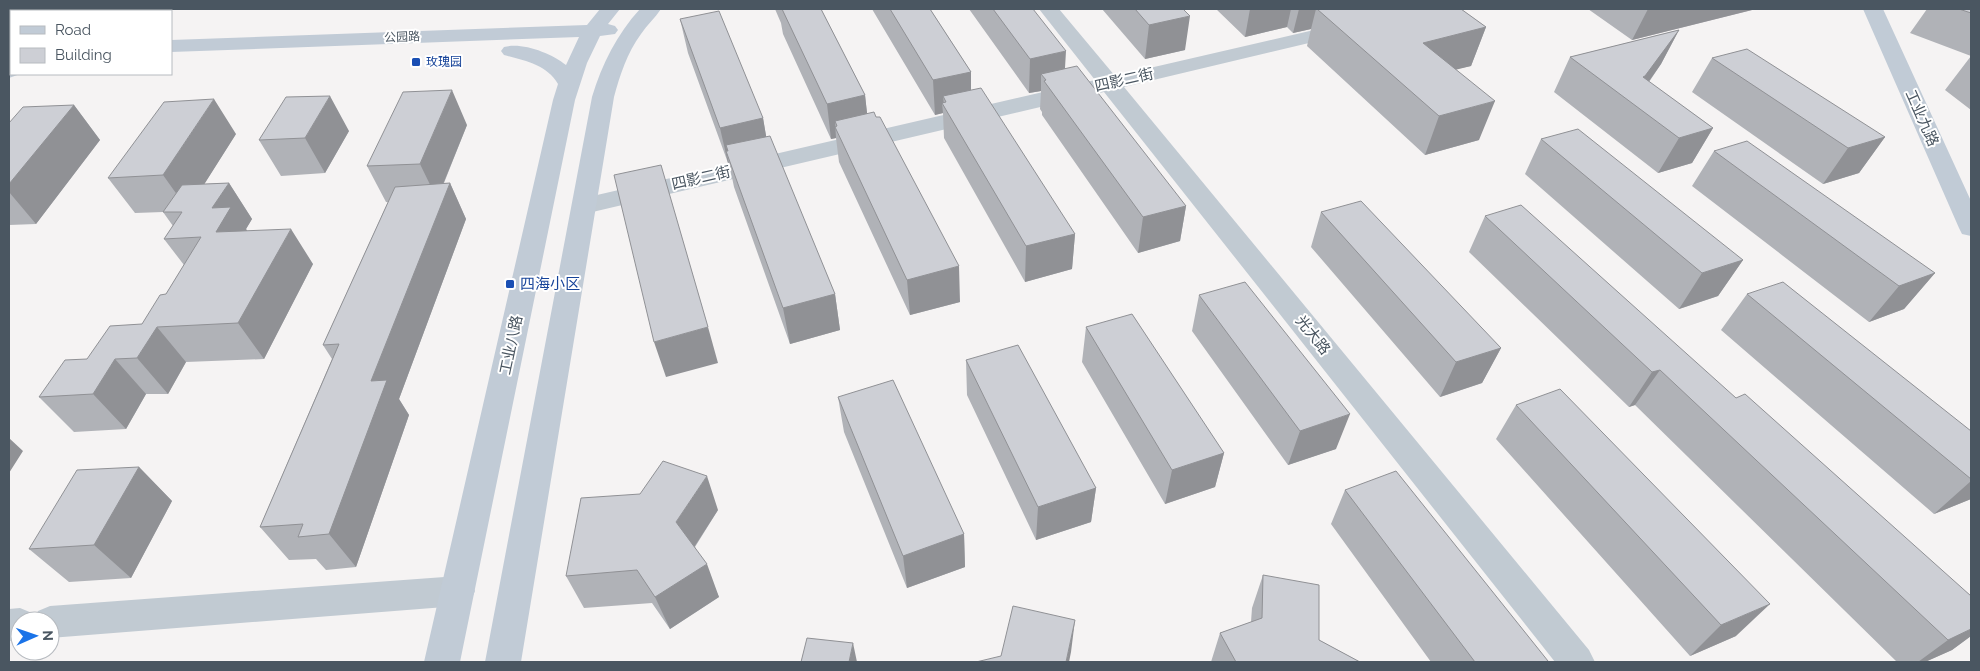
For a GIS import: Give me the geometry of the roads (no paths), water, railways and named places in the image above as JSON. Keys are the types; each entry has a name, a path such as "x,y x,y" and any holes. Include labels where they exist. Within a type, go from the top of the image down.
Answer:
{"main road":[{"path":"515,42 598,9"},
{"name":"工业八路","path":"442,662 569,84 587,39 610,9"},
{"path":"503,662 604,96 613,64 626,39 651,9"},
{"name":"工业九路","path":"1872,9 1971,228"},
{"name":"公园路","path":"172,65 515,42 626,39"},
{"path":"515,42 533,56 549,62 562,71 569,84"},
{"name":"公园路","path":"172,46 515,42"}],"street":[{"name":"光大路","path":"1049,9 1577,662"},
{"name":"四影二街","path":"584,206 1365,24"},
{"path":"60,621 458,591"}],"place":[{"name":"玫瑰园","path":"416,62"},
{"name":"四海小区","path":"510,284"}]}
